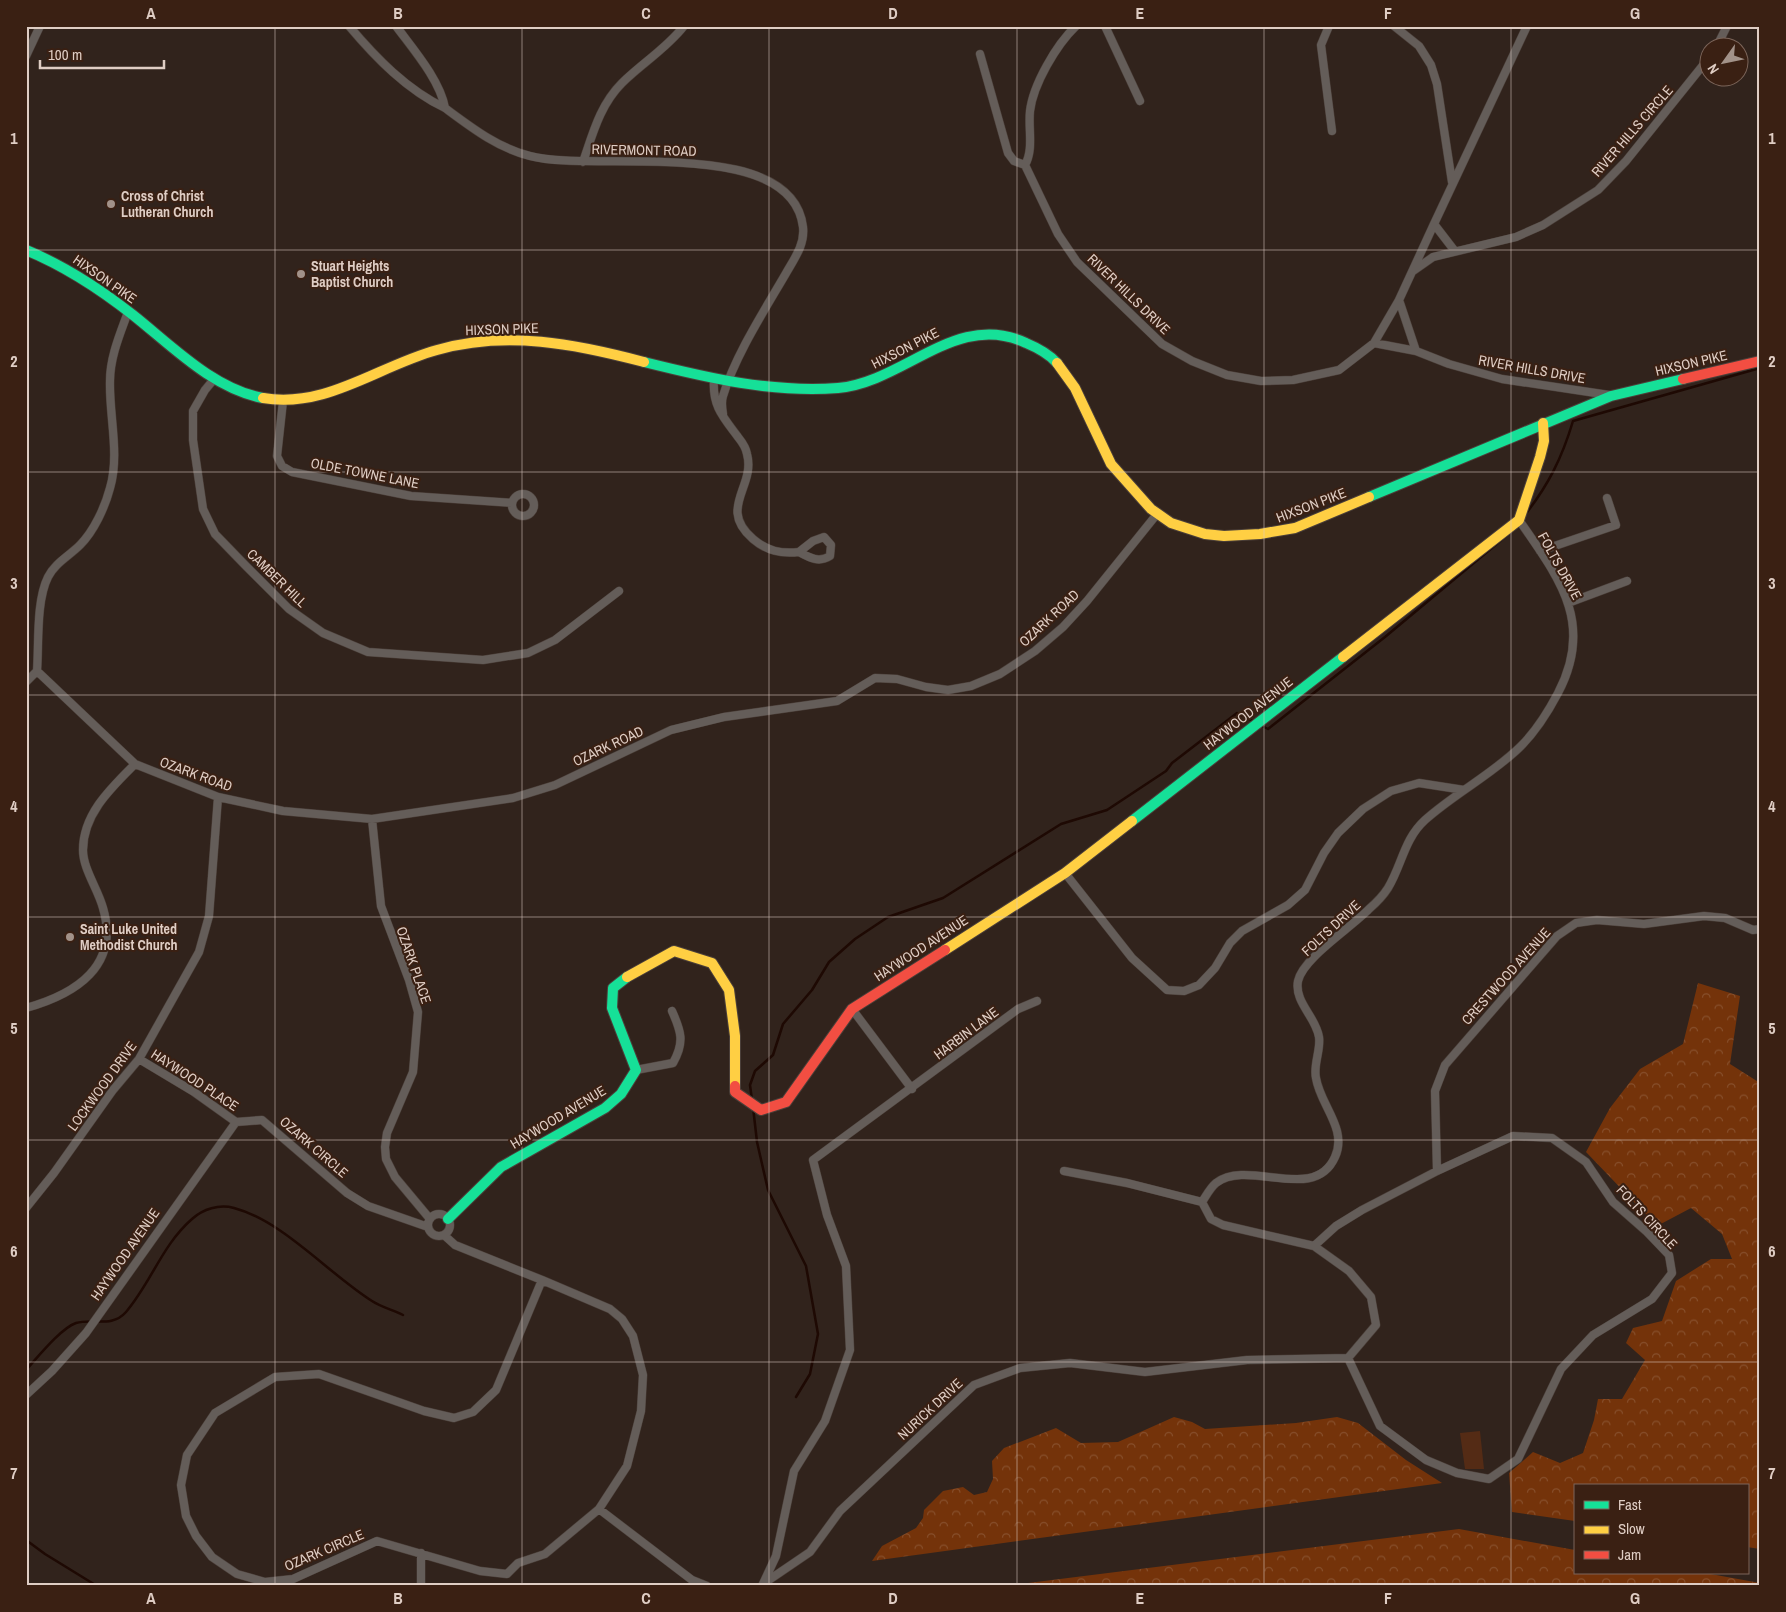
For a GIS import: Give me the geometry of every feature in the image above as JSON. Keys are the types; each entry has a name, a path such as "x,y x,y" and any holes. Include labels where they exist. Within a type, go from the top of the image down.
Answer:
{"main road":[{"name":"HIXSON PIKE","path":"27,252 75,273 227,386 255,397 283,401 312,399 337,392 394,365 451,346 506,340 535,340 569,344 714,379 759,388 794,390 841,388 864,384 886,376 946,342 974,334 994,333 1011,336 1042,348 1061,366 1081,399 1105,456 1120,477 1157,514 1176,525 1210,534 1227,536 1258,537 1295,528 1543,422 1611,396 1760,362"},
{"path":"1519,520 1527,491 1539,466 1543,452 1543,422"},
{"name":"HAYWOOD AVENUE","path":"448,1219 501,1167 605,1108 621,1094 636,1070 612,1008 613,988 635,971 674,951 712,963 730,990 735,1036 734,1092 761,1110 786,1102 852,1009 1065,873 1519,520"}],"street":[{"path":"26,56 40,26"},
{"name":"RIVERMONT ROAD","path":"350,26 378,61 431,102 445,108 487,139 530,156 583,162 675,162 705,164 732,169 775,183 800,209 804,240 741,354 722,398 723,414"},
{"path":"396,26 419,57 443,95 445,108"},
{"path":"583,162 599,116 608,100 620,84 673,40 684,26"},
{"path":"980,54 1005,147 1014,161 1025,165 1029,158 1030,112 1033,95 1060,44 1076,26"},
{"path":"1106,26 1140,101"},
{"path":"1329,26 1321,45 1332,131"},
{"path":"1394,26 1419,46 1431,65 1437,84 1452,182"},
{"name":"RIVER HILLS CIRCLE","path":"1374,343 1399,300 1413,271 1452,182 1527,26"},
{"path":"1721,38 1727,26"},
{"name":"RIVER HILLS CIRCLE","path":"1413,271 1433,257 1454,250 1516,238 1543,225 1598,190 1626,161 1698,71"},
{"name":"RIVER HILLS DRIVE","path":"1025,165 1058,234 1077,262 1162,344 1192,361 1236,376 1261,381 1293,380 1339,370 1374,343 1416,351 1471,371 1502,379 1611,396"},
{"path":"1434,224 1454,250"},
{"path":"1399,300 1416,351"},
{"path":"26,682 37,671 42,590 49,575 62,559 81,544 95,525 110,487 113,464 110,382 112,362 128,312"},
{"name":"CAMBER HILL","path":"215,378 204,390 193,411 193,440 203,509 215,534 289,609 323,633 368,652 483,660 528,653 555,640 619,591"},
{"path":"714,379 715,404 748,455 746,478 737,506 737,517 744,530 769,550 799,552"},
{"name":"OLDE TOWNE LANE","path":"283,401 277,456 282,466 292,472 411,496 512,503"},
{"path":"1540,551 1616,525 1607,498"},
{"name":"OZARK ROAD","path":"37,671 135,764 218,797 284,812 372,819 513,798 555,785 671,730 724,718 837,700 875,678 897,680 948,690 970,686 1000,674 1035,651 1062,627 1087,601 1157,514"},
{"name":"FOLTS DRIVE","path":"1202,1202 1215,1184 1230,1177 1260,1176 1303,1180 1323,1173 1336,1157 1339,1134 1315,1078 1319,1038 1314,1022 1300,1000 1298,981 1313,958 1368,911 1388,889 1410,836 1425,820 1521,746 1552,705 1571,665 1575,647 1574,624 1568,602 1540,551 1519,520"},
{"path":"1568,602 1627,581"},
{"path":"26,1008 61,995 82,983 104,955 108,930 103,908 83,851 85,837 94,811 104,795 135,764"},
{"path":"1065,873 1132,958 1167,990 1184,991 1199,985 1215,968 1230,944 1242,931 1288,905 1305,890 1324,853 1338,833 1363,809 1391,791 1419,783 1464,790"},
{"name":"LOCKWOOD DRIVE","path":"26,1208 54,1173 104,1101 139,1059 199,952 209,916 218,797"},
{"name":"OZARK PLACE","path":"372,819 381,906 409,980 418,1012 413,1072 387,1133 384,1147 386,1159 395,1177 429,1223"},
{"name":"CRESTWOOD AVENUE","path":"1437,1171 1435,1092 1445,1066 1557,936 1576,923 1596,920 1644,924 1704,916 1725,918 1753,930 1760,929"},
{"name":"HARBIN LANE","path":"761,1585 776,1556 794,1471 825,1421 850,1350 846,1266 827,1215 813,1160 912,1089 1018,1009 1037,1000"},
{"path":"852,1009 912,1089"},
{"path":"636,1070 673,1063 680,1051 681,1030 672,1011"},
{"name":"HAYWOOD PLACE","path":"139,1059 194,1092 236,1122"},
{"name":"OZARK CIRCLE","path":"236,1122 262,1120 346,1192 368,1206 429,1223"},
{"name":"HAYWOOD AVENUE","path":"26,1395 86,1333 236,1122"},
{"name":"FOLTS CIRCLE","path":"1314,1246 1336,1226 1362,1210 1437,1171 1513,1136 1552,1138 1586,1162 1613,1202 1646,1231 1669,1255 1672,1273 1652,1299 1593,1335 1561,1370 1518,1459 1489,1479 1456,1474 1426,1460 1380,1426 1348,1358"},
{"path":"1064,1171 1126,1183 1202,1202 1211,1219 1223,1225 1314,1246 1349,1271 1371,1297 1376,1326 1348,1358"},
{"path":"438,1215 448,1219 449,1229 444,1235 434,1235 429,1223 438,1215"},
{"name":"OZARK CIRCLE","path":"444,1235 456,1246 542,1280 610,1308 622,1319 633,1336 643,1375 641,1411 627,1466 599,1509 545,1554 518,1563 507,1574 480,1572 377,1541 293,1579 265,1582 237,1574 212,1557 196,1536 186,1516 181,1485 186,1455 215,1413 275,1377 319,1374 424,1411 454,1418 473,1412 496,1390 542,1280"},
{"name":"NURICK DRIVE","path":"761,1585 810,1552 840,1511 974,1385 1020,1368 1070,1363 1145,1372 1247,1360 1348,1358"},
{"path":"599,1509 692,1580 707,1586"},
{"path":"421,1553 421,1586"}],"green space":[{"path":"1698,983 1740,996 1730,1064 1760,1083 1760,1549 1748,1547 1748,1484 1574,1484 1574,1521 1512,1512 1509,1473 1533,1452 1560,1463 1583,1453 1594,1420 1598,1399 1622,1399 1645,1360 1626,1343 1633,1328 1662,1321 1676,1281 1711,1259 1732,1259 1722,1234 1691,1208 1657,1226 1586,1152 1610,1108 1640,1069 1683,1044"},
{"path":"1174,1417 1192,1422 1205,1429 1296,1423 1337,1417 1358,1423 1406,1460 1442,1483 872,1561 882,1546 916,1528 923,1518 924,1510 943,1491 963,1487 974,1495 987,1492 993,1479 992,1461 1004,1448 1056,1428 1081,1443 1118,1442"},
{"path":"1459,1529 1574,1550 1574,1574 1710,1574 1760,1583 1760,1586 1005,1586"}],"shaded area":[{"path":"1480,1431 1484,1469 1465,1469 1460,1433"}],"waterway":[{"path":"1524,516 1540,494 1553,471 1573,421 1760,368"},
{"path":"1260,725 1268,729 1385,637 1511,532"},
{"path":"752,1100 750,1085 755,1071 773,1055 783,1024 812,990 829,962 855,939 888,917 943,898 1061,824 1107,810 1166,771 1172,763 1237,713 1255,722"},
{"path":"753,1107 757,1142 768,1190 806,1266 818,1334 810,1374 796,1397"},
{"path":"26,1370 70,1326 76,1323 109,1321 121,1317 135,1301 165,1252 182,1229 201,1213 217,1207 234,1208 270,1224 372,1301 403,1315"},
{"path":"26,1540 97,1586"}],"traffic: fast":[{"path":"26,250 55,263 95,287 121,305 210,376 245,393 263,398"},
{"path":"644,362 740,383 789,388 838,388 862,383 886,374 954,341 977,335 1001,335 1035,347 1057,363"},
{"path":"1369,497 1611,396 1683,379"},
{"path":"1132,821 1343,657"},
{"path":"448,1219 501,1167 605,1108 621,1094 636,1070 612,1008 613,988 627,977"}],"traffic: slow":[{"path":"263,398 286,400 330,392 415,357 463,344 489,341 515,340 567,345 644,362"},
{"path":"1057,363 1075,388 1111,464 1151,509 1171,523 1205,534 1224,536 1260,534 1295,528 1369,497"},
{"path":"1343,657 1519,520 1544,441 1543,423"},
{"path":"945,950 1065,873 1132,821"},
{"path":"627,977 674,951 712,963 729,990 735,1036 735,1086"}],"traffic: jam":[{"path":"1683,379 1760,361"},
{"path":"735,1086 735,1092 761,1110 786,1102 852,1009 945,950"}],"place":[{"name":"Cross of Christ Lutheran Church","path":"111,204"},
{"name":"Stuart Heights Baptist Church","path":"301,274"},
{"name":"Saint Luke United Methodist Church","path":"70,937"}]}
